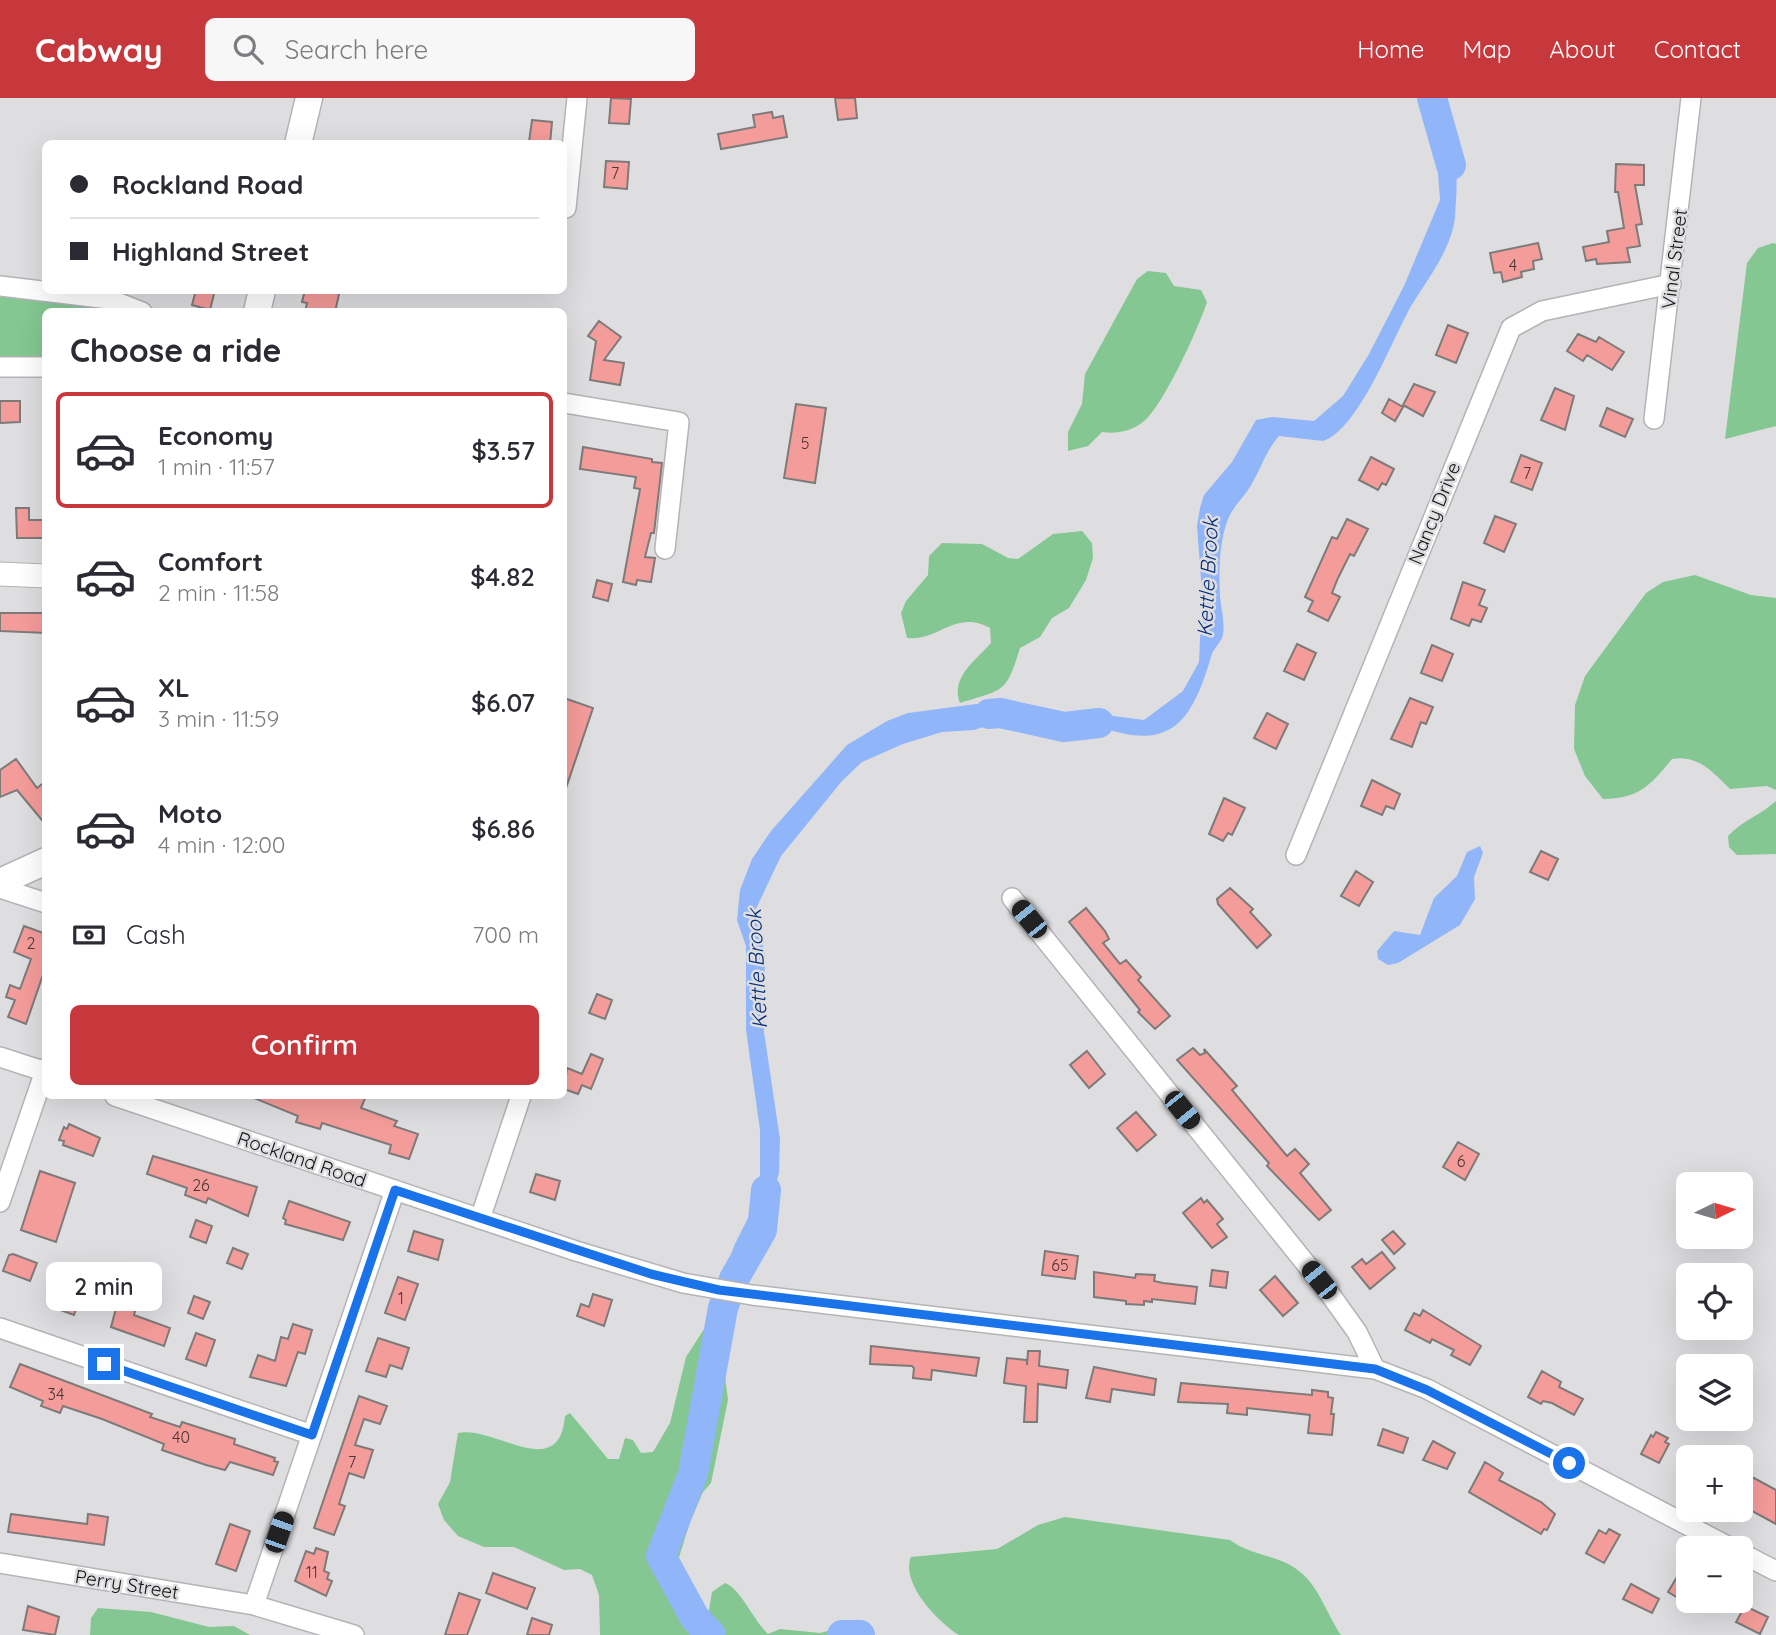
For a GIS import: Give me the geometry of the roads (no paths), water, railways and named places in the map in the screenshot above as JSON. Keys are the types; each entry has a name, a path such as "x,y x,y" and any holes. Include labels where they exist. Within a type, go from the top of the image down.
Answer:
{"main road":[{"path":"299,140 309,98"},
{"path":"0,882 42,863"}],"street":[{"path":"567,198 577,98"},
{"name":"Vinal Street","path":"1654,419 1691,98"},
{"name":"Nancy Drive","path":"1296,855 1500,348 1511,328 1542,311 1671,284"},
{"path":"0,286 42,291"},
{"path":"70,294 105,298 131,308"},
{"path":"0,367 42,367"},
{"path":"567,403 679,422 665,550"},
{"path":"0,574 42,576"},
{"path":"0,888 42,902"},
{"path":"1012,898 1328,1290 1357,1332 1375,1369"},
{"path":"0,1057 42,1070"},
{"path":"0,1202 42,1080"},
{"name":"Rockland Road","path":"124,1099 651,1274 726,1291 1375,1369 1427,1390 1708,1536"},
{"path":"480,1219 520,1099"},
{"path":"254,1605 395,1190"},
{"path":"0,1328 312,1435"},
{"path":"1753,1559 1776,1571"},
{"name":"Perry Street","path":"0,1563 254,1605 354,1635"}],"water":[{"name":"Kettle Brook","path":"1422,98 1432,98 1455,161 1455,217 1449,241 1410,308 1362,402 1349,420 1323,441 1279,436 1250,487 1232,512 1226,524 1220,556 1223,634 1212,654 1195,700 1185,716 1174,727 1160,734 1143,736 1098,726 1080,733 1052,737 995,723 974,730 942,732 903,744 862,762 842,781 781,856 754,913 765,954 764,1032 780,1139 779,1173 764,1225 737,1273 725,1323 710,1320 734,1246 760,1194 760,1130 746,1030 746,946 737,920 740,890 752,859 771,831 847,745 887,721 908,713 976,704 1052,727 1106,715 1144,720 1183,691 1199,662 1202,592 1197,526 1204,495 1232,462 1256,420 1272,417 1314,421 1343,396 1369,354 1404,286 1440,200 1436,145"},
{"path":"1480,846 1483,853 1474,877 1475,899 1460,925 1398,963 1388,965 1378,959 1377,951 1394,931 1420,935 1434,898 1457,876 1467,852"}],"waterway":[{"name":"Kettle Brook","path":"1432,98 1451,165"},
{"name":"Kettle Brook","path":"989,714 1000,713 1064,727 1099,723"},
{"name":"Kettle Brook","path":"711,1635 695,1618 661,1556 693,1474 723,1308 734,1279 762,1230 766,1190"},
{"name":"Kettle Brook","path":"842,1635 860,1635"}]}
